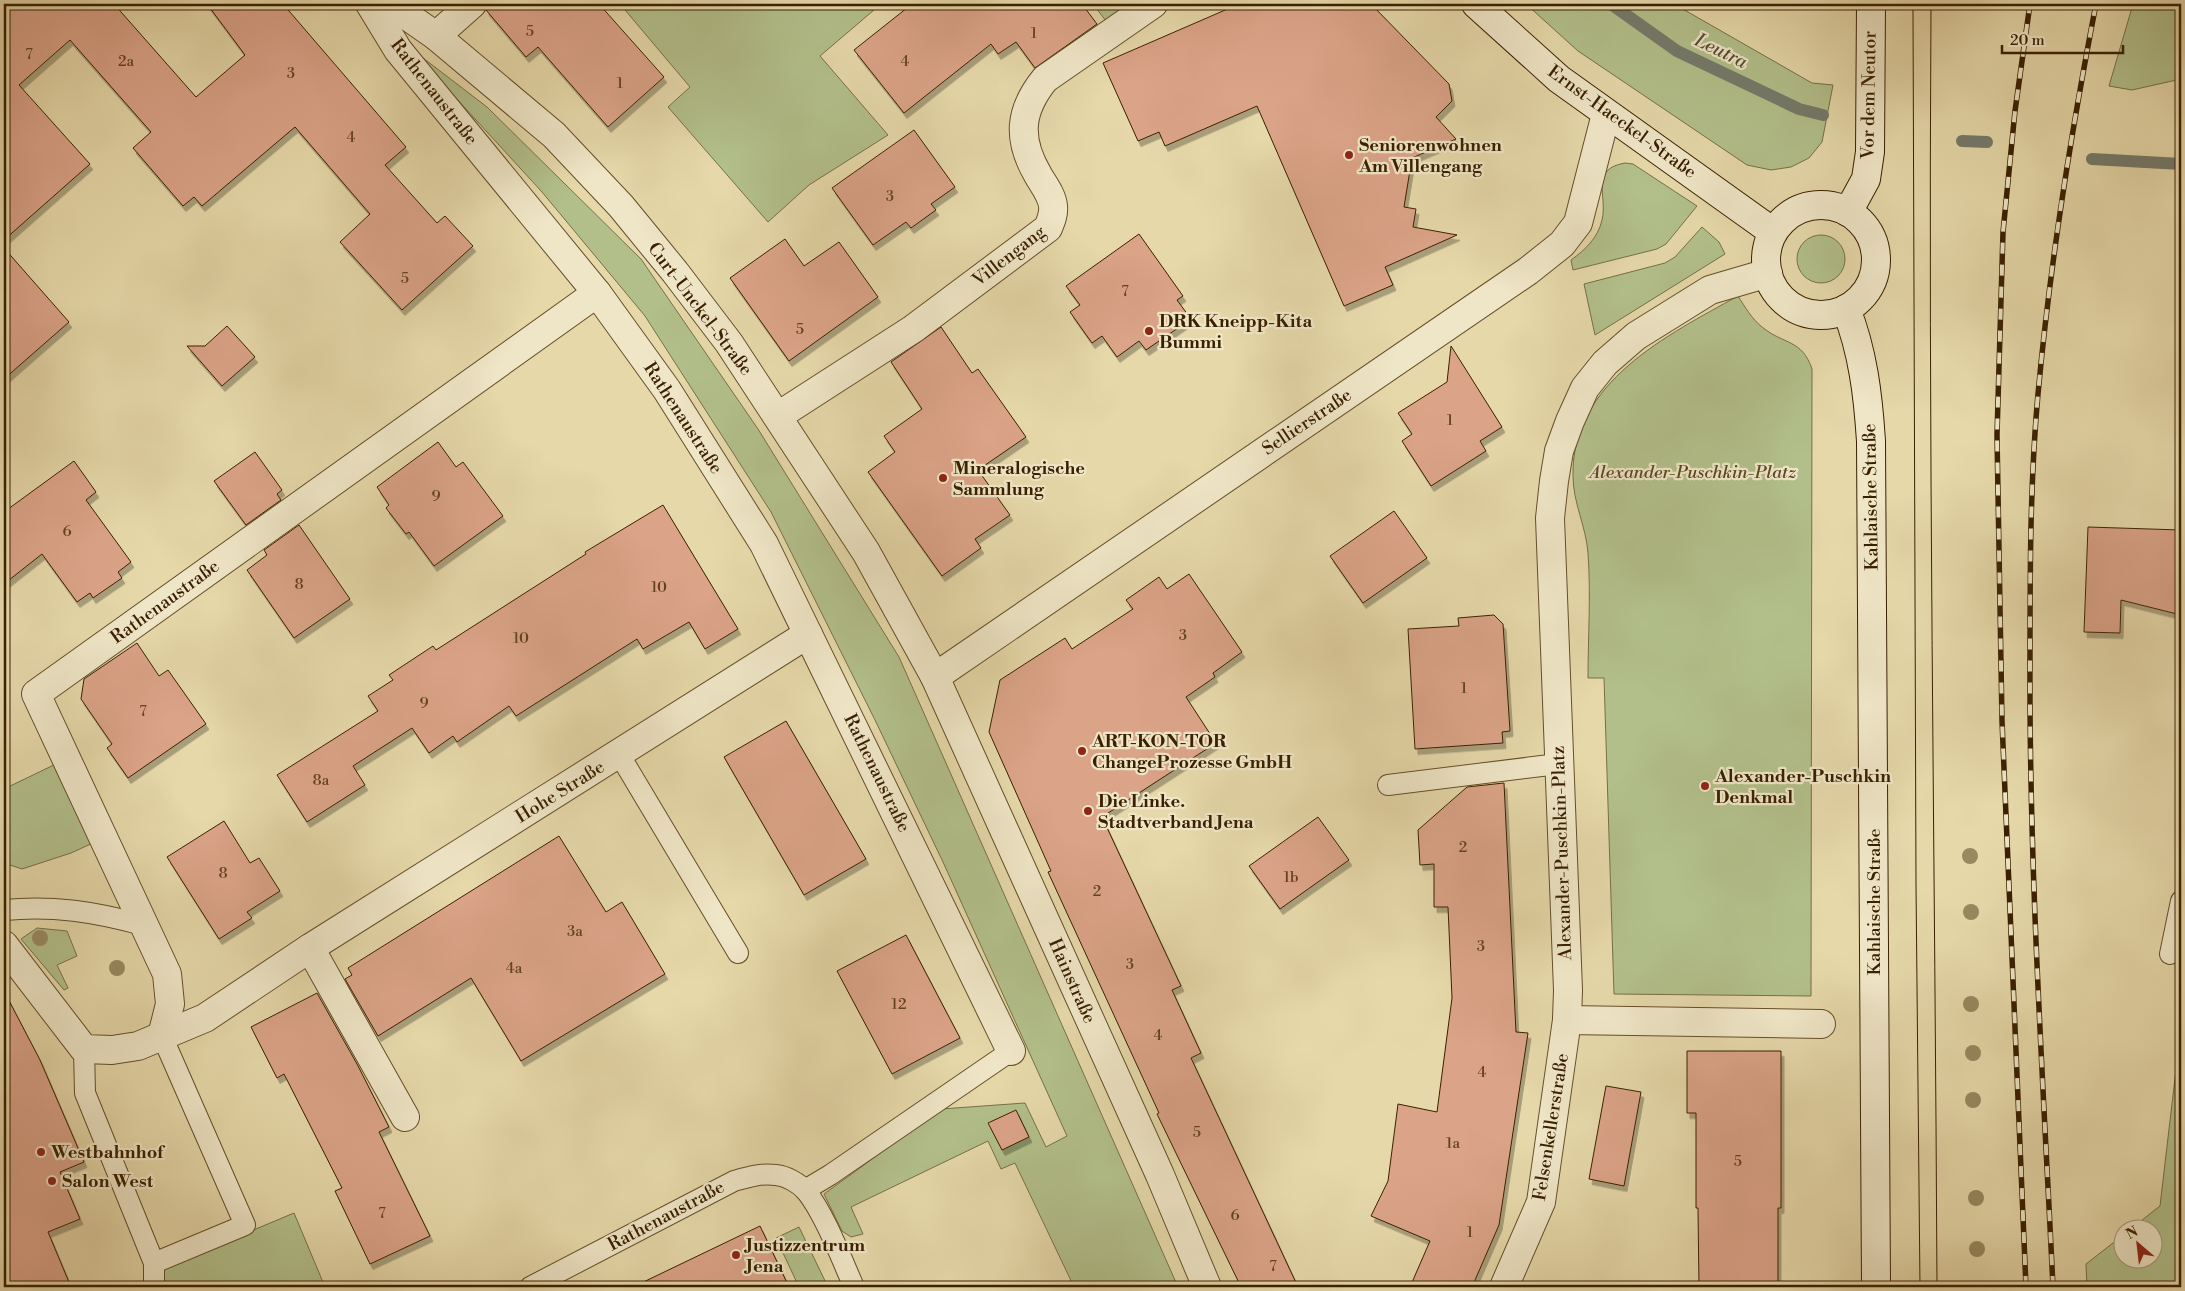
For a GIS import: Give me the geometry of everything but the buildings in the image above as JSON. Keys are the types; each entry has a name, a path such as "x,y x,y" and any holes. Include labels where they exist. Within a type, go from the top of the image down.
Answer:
{"street":[{"name":"Rathenaustraße","path":"370,4 398,50 597,294 666,390 764,544 1011,1051"},
{"name":"Curt-Unckel-Straße","path":"390,4 436,36 554,135 621,206 675,272 729,343 866,552 935,677"},
{"path":"436,36 472,4"},
{"name":"Villengang","path":"778,416 913,329 1048,228 1054,216 1053,204 1029,160 1024,145 1023,127 1026,109 1045,79 1153,4"},
{"name":"Ernst-Haeckel-Straße","path":"1476,4 1559,79 1774,232"},
{"name":"Vor dem Neutor","path":"1848,212 1866,179 1870,152 1871,4"},
{"name":"Sellierstraße","path":"935,677 1528,271 1562,244 1578,223 1606,114"},
{"path":"1824,205 1840,208 1848,212 1868,230 1876,255 1872,281 1866,293 1846,310 1833,314 1807,314 1793,308 1782,299 1773,286 1768,273 1766,259 1774,232 1791,214 1807,207 1824,205"},
{"name":"Alexander-Puschkin-Platz","path":"1567,1020 1568,990 1550,518 1554,481 1560,451 1570,421 1585,388 1605,363 1636,336 1710,290 1768,273"},
{"name":"Rathenaustraße","path":"162,1036 170,1004 167,974 36,694 597,294"},
{"name":"Kahlaische Straße","path":"1846,310 1854,329 1864,368 1872,441 1876,1287"},
{"name":"Hohe Straße","path":"84,1048 112,1050 138,1046 205,1018 310,948 808,634"},
{"name":"Hainstraße","path":"935,677 1160,1175 1207,1287"},
{"path":"4,946 84,1048"},
{"path":"310,948 405,1117"},
{"path":"1567,1020 1821,1024"},
{"name":"Felsenkellerstraße","path":"1504,1287 1541,1202 1567,1020"}],"lane":[{"path":"619,754 738,954"},
{"path":"1388,785 1558,764"},
{"path":"2170,954 2181,901"},
{"path":"4,910 32,907 72,910 112,916 143,925"},
{"path":"154,1263 245,1225 162,1036"},
{"path":"84,1048 85,1093 154,1263 154,1287"},
{"name":"Rathenaustraße","path":"805,1190 830,1175 1011,1051"},
{"name":"Rathenaustraße","path":"530,1287 734,1181 758,1175 777,1174 792,1180 805,1190 818,1210 854,1287"}],"green space":[{"path":"620,4 881,4 820,56 888,135 809,185 768,222 668,107 690,87"},
{"path":"1093,4 1126,4 1126,7 1106,21"},
{"path":"1526,4 1674,4 1812,83 1833,85 1822,142 1809,158 1791,167 1771,170 1747,165 1578,51"},
{"path":"2133,4 2181,4 2181,79 2132,90 2109,86"},
{"path":"410,48 487,107 641,259 758,429 899,657 1178,1287 1074,1287 1015,1163 1001,1169 988,1141 851,1207 863,1234 851,1237 842,1231 824,1194 941,1109 1025,1103 1046,1147 1067,1136 943,862 875,720 771,512 645,316 542,192"},
{"path":"1625,163 1633,164 1697,206 1666,244 1657,249 1573,270 1571,260 1590,243 1602,220 1603,177 1614,166"},
{"path":"1702,227 1719,242 1725,254 1595,335 1584,284 1665,263 1675,257"},
{"path":"1816,235 1826,235 1838,242 1845,254 1845,264 1838,276 1826,283 1816,283 1808,279 1801,272 1797,264 1797,254 1801,246 1808,239"},
{"name":"Alexander-Puschkin-Platz","path":"1738,296 1758,324 1770,333 1798,347 1808,359 1812,369 1811,996 1614,994 1604,678 1588,678 1589,569 1587,543 1577,505 1573,476 1577,443 1588,414 1606,388 1628,365 1682,327"},
{"path":"60,762 95,842 71,853 22,869 4,863 4,789"},
{"path":"37,928 67,931 77,956 57,965 68,988 64,990 21,939"},
{"path":"2181,1027 2181,1287 2087,1287 2086,1264 2112,1244 2112,1268 2162,1268 2162,1218 2145,1218 2160,1206"},
{"path":"294,1213 325,1287 164,1287 163,1268"},
{"path":"799,1227 828,1287 799,1287 776,1238"}],"waterway":[{"name":"Leutra","path":"1611,4 1677,51 1799,109 1823,115"},
{"name":"Leutra","path":"1962,141 1987,142"},
{"name":"Leutra","path":"2092,159 2181,164"}],"tram line":[{"path":"1913,4 1916,885 1920,1287"},
{"path":"1931,4 1931,485 1937,1287"}],"railway":[{"path":"2026,1287 2002,721 1997,435 2003,232 2015,111 2030,4"},
{"path":"2053,1287 2037,974 2032,817 2030,738 2032,493 2038,394 2055,247 2078,101 2096,4"}],"place":[{"name":"Seniorenwohnen Am Villengang","path":"1349,155"},
{"name":"DRK Kneipp-Kita Bummi","path":"1149,331"},
{"name":"Mineralogische Sammlung","path":"943,478"},
{"name":"ART-KON-TOR ChangeProzesse GmbH","path":"1082,751"},
{"name":"Alexander-Puschkin Denkmal","path":"1705,786"},
{"name":"Die Linke. Stadtverband Jena","path":"1088,811"},
{"name":"Westbahnhof","path":"41,1152"},
{"name":"Salon West","path":"52,1181"},
{"name":"Justizzentrum Jena","path":"736,1255"}]}
